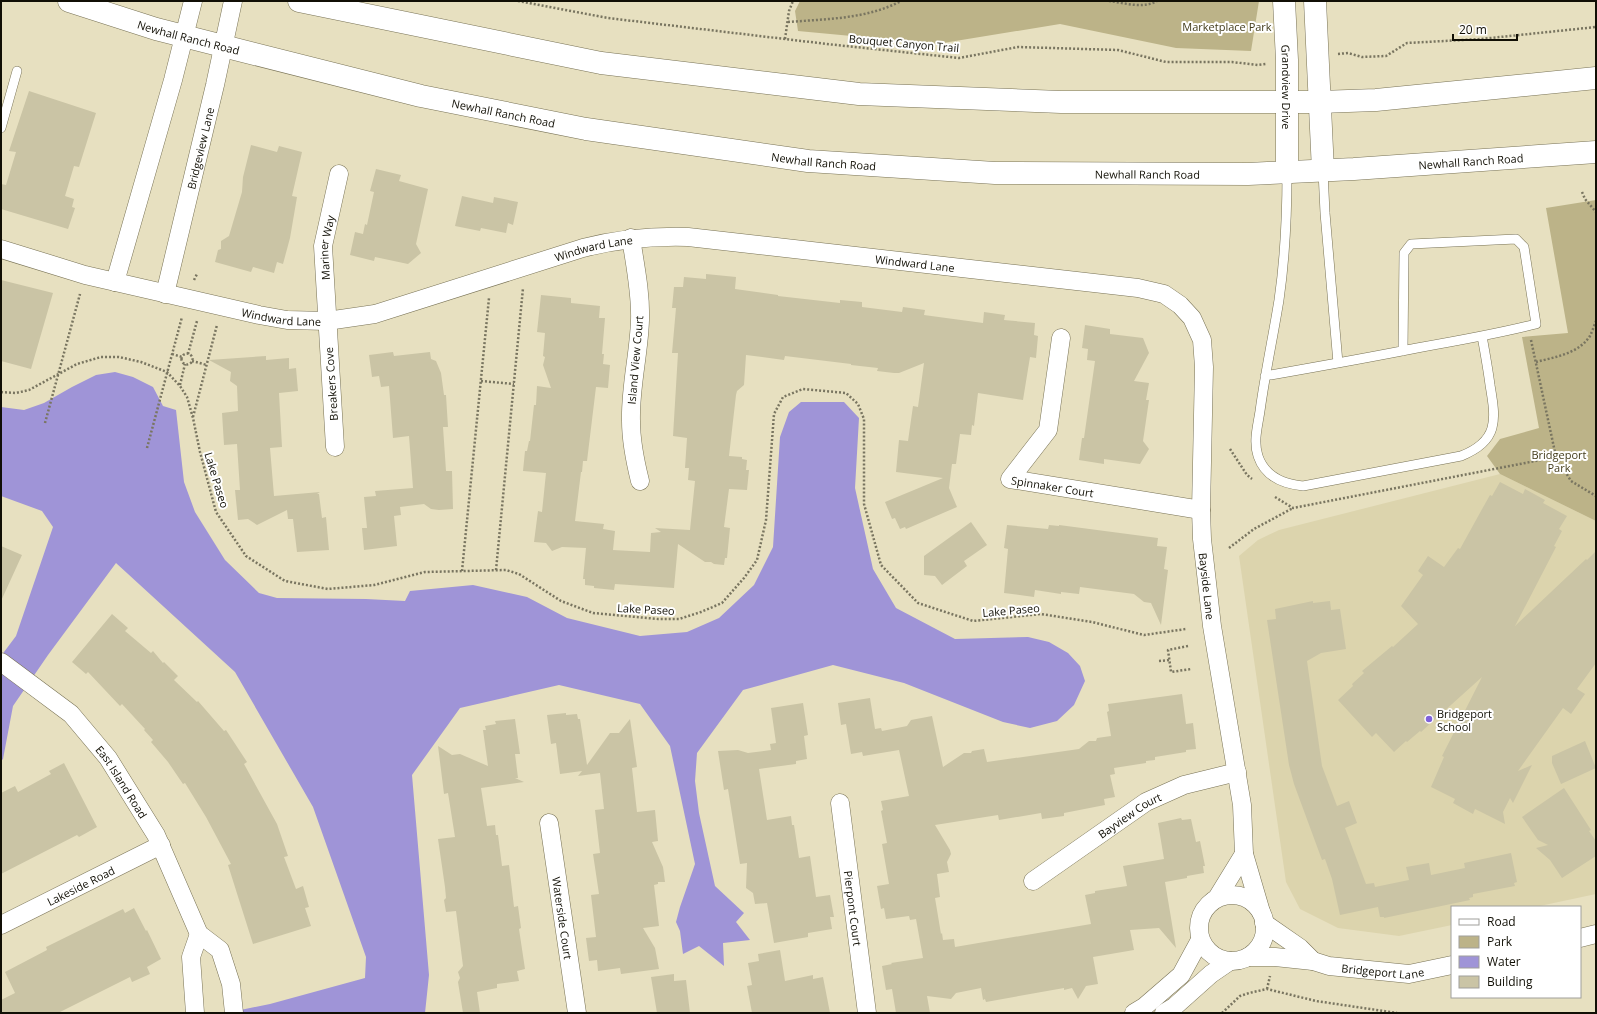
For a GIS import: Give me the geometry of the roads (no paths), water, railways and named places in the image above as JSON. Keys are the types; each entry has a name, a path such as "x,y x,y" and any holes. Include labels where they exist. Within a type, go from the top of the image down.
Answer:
{"main road":[{"name":"Newhall Ranch Road","path":"69,1 185,36 421,96 571,126 808,161 995,173 1248,174 1323,171 1596,152"},
{"path":"299,1 601,63 859,94 1061,102 1320,102 1376,100 1596,78"},
{"name":"Grandview Drive","path":"1284,1 1287,60 1287,173"},
{"path":"1315,1 1319,56 1323,171"}],"street":[{"path":"115,282 185,36 193,1"},
{"name":"Bridgeview Lane","path":"165,294 233,1"},
{"name":"Mariner Way","path":"327,321 323,246 339,174"},
{"name":"Windward Lane","path":"1,249 85,275 259,316 287,320 327,321 375,314 583,248 631,238 657,236 688,237 1138,288 1164,294 1180,305 1192,318"},
{"name":"Island View Court","path":"631,238 639,294 640,318 639,341 632,394 631,421 632,445 640,481"},
{"name":"Bayside Lane","path":"1192,318 1202,340 1204,367 1201,510 1202,539 1212,626 1242,805 1244,854 1263,918"},
{"name":"Breakers Cove","path":"327,321 335,447"},
{"name":"Spinnaker Court","path":"1061,338 1048,430 1010,479 1201,510"},
{"name":"East Island Road","path":"1,662 71,714 108,758 156,835 200,934 220,950 231,984 234,1013"},
{"name":"Bayview Court","path":"1033,881 1146,802 1184,785 1237,772"},
{"name":"Pierpont Court","path":"840,803 867,1013"},
{"name":"Waterside Court","path":"549,823 577,1013"},
{"name":"Lakeside Road","path":"1,925 161,845"},
{"path":"1217,898 1244,854"},
{"path":"1164,1013 1211,974 1230,961 1248,957 1256,951 1264,933 1263,918 1255,904 1247,898 1237,895 1226,895 1217,898 1209,904 1202,912 1198,930 1200,940 1212,955 1230,961"},
{"name":"Bridgeport Lane","path":"1263,918 1300,948 1313,961"},
{"path":"195,1013 191,957 200,934"},
{"path":"1581,938 1596,934"},
{"path":"1134,1013 1144,1007 1181,975 1200,940"},
{"name":"Bridgeport Lane","path":"1248,957 1275,957 1313,961 1329,966 1409,974 1451,966"}],"lane":[{"path":"1,128 17,71"},
{"path":"1323,171 1325,213 1338,363"},
{"path":"1287,173 1287,215 1279,299 1265,376 1256,442 1258,456 1265,469 1275,478 1288,484 1303,486 1461,456 1474,451 1484,443 1491,432 1495,419 1482,336"},
{"path":"1265,376 1338,363 1403,351 1482,336 1536,324 1524,247 1516,239 1411,244 1404,253 1403,351"}],"water":[{"path":"115,372 133,377 153,387 163,406 176,410 184,482 195,512 225,560 259,593 277,598 405,601 410,591 473,585 527,597 567,618 640,636 687,632 719,618 754,585 773,547 780,437 789,412 801,402 844,402 859,418 855,488 873,569 896,608 955,639 1028,637 1049,642 1068,653 1080,666 1085,681 1074,705 1057,721 1030,728 1003,722 904,683 833,665 743,690 697,753 695,781 699,813 715,886 744,913 736,922 750,940 723,943 724,966 699,946 683,954 680,931 676,922 695,864 670,746 640,704 559,685 460,708 412,775 429,975 425,1013 226,1013 270,1004 365,978 366,957 313,807 235,672 116,563 48,655 13,706 3,759 1,761 1,656 16,636 53,527 42,511 1,496 1,407 24,410 44,403 96,375"}],"place":[{"name":"Bridgeport School","path":"1429,719"}],"park label":[{"name":"Marketplace Park","path":"1227,26"},
{"name":"Bridgeport Park","path":"1559,460"}]}
